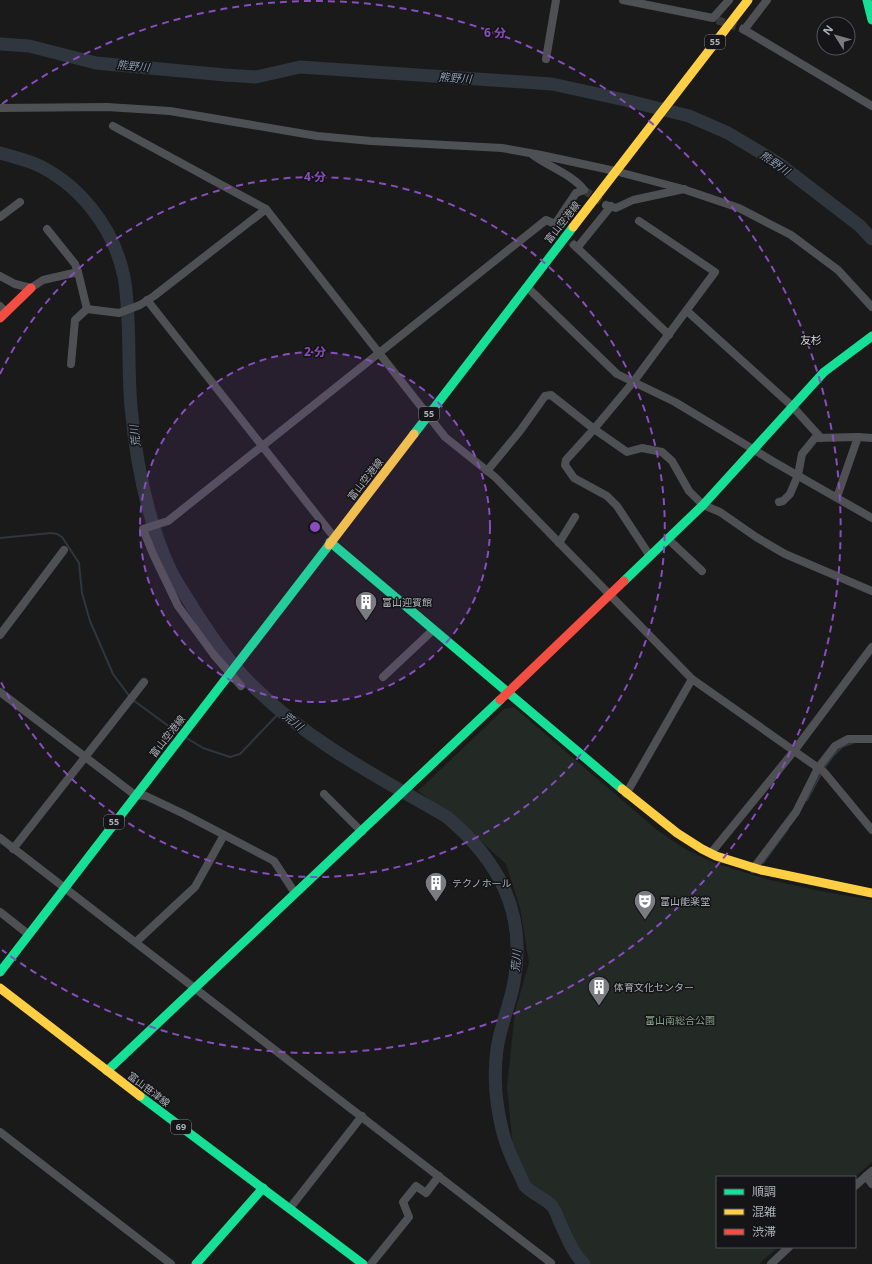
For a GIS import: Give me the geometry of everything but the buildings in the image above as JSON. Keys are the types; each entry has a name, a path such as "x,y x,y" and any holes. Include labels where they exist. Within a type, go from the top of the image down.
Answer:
{"street":[{"path":"546,59 556,0"},
{"path":"623,0 715,19 729,0"},
{"name":"富山空港線","path":"0,972 748,0"},
{"path":"767,0 743,29 872,106"},
{"path":"867,0 872,20"},
{"path":"0,108 107,107 170,111 317,136 371,141 502,148 617,169 685,189 739,208 791,235 838,270 872,307"},
{"path":"113,126 266,209 445,437 487,471 692,679 821,770 872,830"},
{"path":"241,686 214,655 178,606 153,554 144,529 168,521 546,220 555,224 576,193 584,190 579,183 532,154"},
{"path":"669,335 575,246 608,206 616,208 633,200 677,192 685,189"},
{"path":"0,217 20,202"},
{"path":"71,364 75,320 87,309 120,313 140,305 154,296 266,209"},
{"path":"639,221 715,272 634,381 566,460 565,465 574,478 607,496 617,506 650,556"},
{"path":"46,229 75,264 87,309"},
{"path":"2,312 43,280 78,272"},
{"path":"0,276 15,284 31,288"},
{"path":"527,287 618,374 675,402 754,450 872,518"},
{"path":"147,300 262,446 332,540 433,630 626,794 669,827 694,844 711,853 753,869 872,893"},
{"path":"687,311 792,406 821,438"},
{"path":"107,1071 362,832 703,505 824,372 872,336"},
{"path":"487,471 545,396 551,395 594,429 627,452 642,448 662,452 672,460 689,491 703,505 720,512 756,537 785,554 872,591"},
{"path":"837,497 858,437"},
{"path":"778,502 783,501 790,494 798,475 802,454 815,438 872,438"},
{"path":"559,543 575,517"},
{"path":"668,539 702,571"},
{"path":"0,635 64,550"},
{"path":"383,677 433,630"},
{"path":"711,853 794,751 872,647"},
{"path":"626,794 692,679"},
{"path":"13,849 144,682"},
{"path":"0,692 135,795 146,796 274,861 295,894"},
{"path":"753,869 796,812 835,746 848,739 872,739"},
{"path":"324,794 362,832"},
{"path":"136,942 195,887 224,835"},
{"path":"0,838 362,1116 551,1263 549,1264"},
{"path":"0,912 28,934"},
{"name":"富山笹津線","path":"0,988 107,1071 363,1264"},
{"path":"290,1208 362,1116"},
{"path":"0,1132 171,1264"},
{"path":"856,1185 869,1173 872,1184"},
{"path":"371,1264 409,1217 403,1202 416,1186 426,1193 439,1176"},
{"path":"196,1264 263,1188"},
{"path":"771,1264 789,1248"}],"green space":[{"name":"富山南総合公園","path":"514,707 657,830 685,849 715,863 766,879 820,891 872,900 872,1162 856,1176 716,1176 716,1248 777,1248 759,1264 588,1264 582,1257 560,1205 531,1187 513,1148 507,1087 515,1011 529,963 520,908 506,864 462,824 418,791 504,709"}],"waterway":[{"name":"熊野川","path":"0,44 29,46 96,63 225,75 256,77 300,67 552,84 625,100 689,116 728,133 778,163 860,226 872,239"},
{"name":"荒川","path":"0,153 33,163 49,171 65,182 79,194 91,208 111,239 124,277 128,316 131,407 143,488 154,528 169,567 207,629 245,678 275,707 298,725 346,758 447,817 481,852 494,870 505,890 512,911 516,933 517,957 514,982 500,1032 497,1049 495,1071 496,1092 501,1123 508,1149 524,1185 553,1207 573,1249 584,1264"},
{"path":"0,538 51,533 62,537 79,563 82,593 90,621 113,674 130,697"},
{"path":"133,700 178,733"},
{"path":"185,737 203,748 230,757 240,754 281,711"},
{"path":"823,770 833,756 842,747 855,742"},
{"path":"807,800 821,774"},
{"path":"763,863 788,829"}],"tunnel":[{"path":"717,20 743,29"},
{"path":"584,190 606,205"},
{"path":"555,224 574,245"}],"traffic: fast":[{"path":"867,0 872,20"},
{"path":"414,434 573,227"},
{"path":"624,581 703,505 824,372 872,336"},
{"path":"330,542 622,789"},
{"path":"0,972 329,545"},
{"path":"107,1071 500,700"},
{"path":"140,1096 363,1264"},
{"path":"196,1264 263,1188"}],"traffic: slow":[{"path":"573,227 748,0"},
{"path":"329,545 414,434"},
{"path":"622,789 677,833 716,856 761,870 872,893"},
{"path":"0,988 140,1096"}],"traffic: jam":[{"path":"0,318 31,288"},
{"path":"500,700 624,581"}],"place":[{"name":"富山迎賓館","path":"366,622"},
{"name":"テクノホール","path":"436,902"},
{"name":"富山能楽堂","path":"645,920"},
{"name":"体育文化センター","path":"599,1006"}],"district":[{"name":"友杉","path":"811,340"}]}
